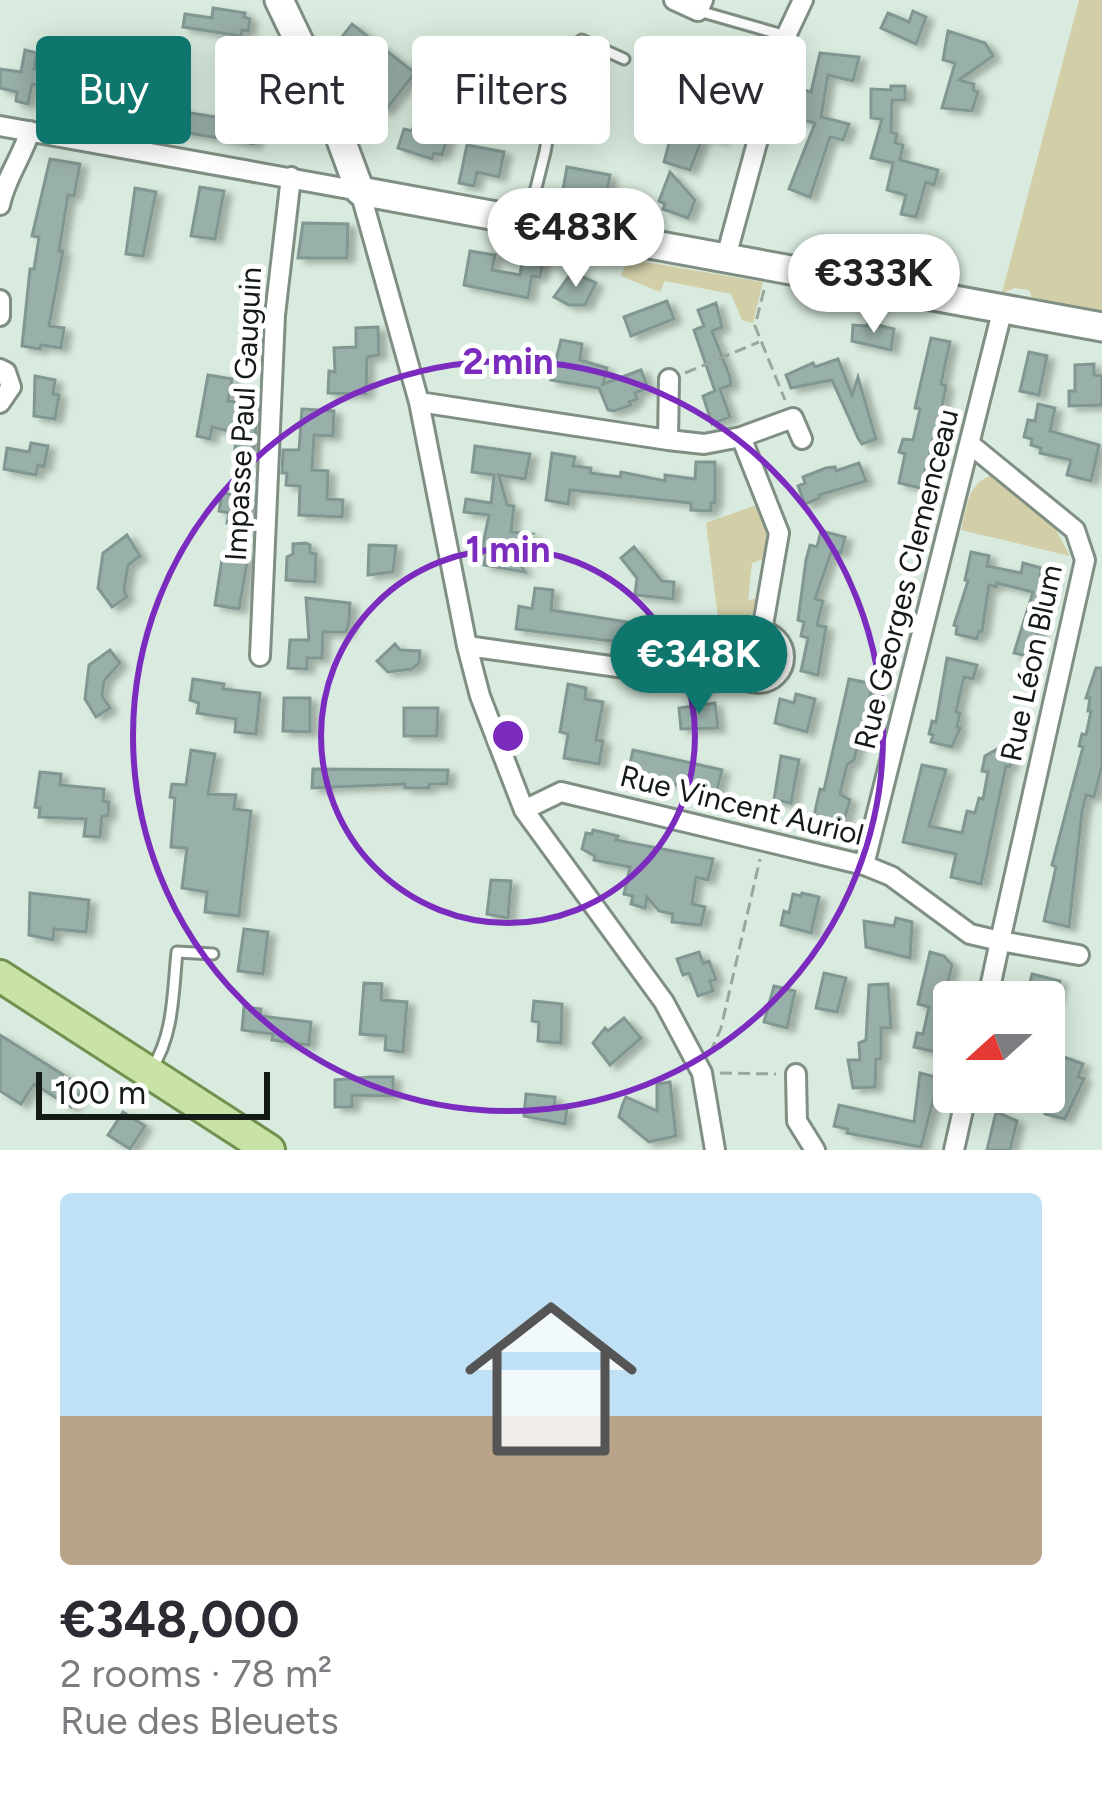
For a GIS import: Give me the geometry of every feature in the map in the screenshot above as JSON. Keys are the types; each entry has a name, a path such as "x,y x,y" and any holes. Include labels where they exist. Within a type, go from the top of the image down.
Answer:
{"main road":[{"path":"0,976 269,1150"},
{"path":"0,1000 233,1150"}],"street":[{"path":"279,0 324,94 360,190 419,402 480,696 524,810 664,1003 702,1073 715,1150"},
{"path":"674,0 700,5"},
{"path":"786,36 803,0"},
{"path":"0,126 1102,326"},
{"path":"0,205 30,131"},
{"path":"726,257 757,144"},
{"name":"Impasse Paul Gauguin","path":"260,656 275,315 291,177"},
{"path":"0,299 0,316"},
{"name":"Rue Georges Clemenceau","path":"864,865 1003,308"},
{"path":"0,369 11,387 0,403"},
{"path":"668,440 669,379"},
{"path":"419,402 704,444 741,437 793,418 802,439"},
{"path":"741,437 779,533 761,631"},
{"name":"Rue Léon Blum","path":"971,445 1075,530 1085,560 1000,941"},
{"path":"761,631 777,639 784,656 778,673 754,682 734,667 736,643 747,633 761,631"},
{"path":"467,646 689,676 710,676 734,667"},
{"name":"Rue Vincent Auriol","path":"524,810 561,792 864,865 891,876 970,934 1079,955"},
{"path":"991,981 1000,941"},
{"path":"796,1074 797,1120 815,1150"},
{"path":"954,1150 962,1113"}],"lane":[{"path":"700,5 786,36"},
{"path":"528,222 562,53 582,40 624,59"},
{"path":"149,1072 162,1053 169,1026 177,952 213,954"}],"path":[{"path":"770,265 755,326 793,418"},
{"path":"669,379 761,341"},
{"path":"764,842 721,1028 702,1073 796,1074"}],"shaded area":[{"path":"1079,0 1102,0 1102,311 1032,298 1029,290 1002,293"},
{"path":"628,259 763,282 753,323 742,320 731,294 665,281 660,292 621,276"},
{"path":"992,475 1055,528 1070,556 961,530 973,490"},
{"path":"762,503 772,529 766,558 752,563 748,601 759,597 753,613 722,650 706,523"}],"building":[{"path":"213,8 245,13 250,19 248,31 242,30 241,36 183,27 185,14 212,18"},
{"path":"913,11 926,17 916,44 881,28 888,13 909,22"},
{"path":"352,24 367,36 343,36"},
{"path":"948,31 985,43 993,56 959,80 974,84 978,92 972,111 942,108 955,63 943,60"},
{"path":"25,50 36,53 36,85 32,84 28,104 16,101 17,92 0,88 0,69 21,72"},
{"path":"388,52 412,71 388,107"},
{"path":"820,53 859,57 853,81 828,75 821,117 849,124 843,140 830,137 810,197 789,189 815,123 806,121 806,91 811,92"},
{"path":"891,86 905,86 905,100 892,100 891,132 897,134 895,143 903,145 900,160 938,170 934,185 926,182 916,217 901,214 906,195 887,190 893,163 871,158 882,119 871,118 871,89 891,90"},
{"path":"191,113 215,117 215,138 191,134"},
{"path":"404,129 412,131 412,144 445,144 442,155 434,153 432,159 398,148"},
{"path":"669,144 700,144 690,170 664,162"},
{"path":"467,145 504,152 499,177 477,172 474,186 459,183"},
{"path":"50,159 80,164 74,196 68,195 49,326 64,328 61,348 41,345 40,349 22,346 30,269 34,269 39,237 32,236"},
{"path":"567,167 610,175 606,196 562,195"},
{"path":"670,172 695,200 688,218 663,209 665,204 659,201"},
{"path":"200,187 224,191 215,239 191,236"},
{"path":"135,188 156,192 143,256 126,254"},
{"path":"303,223 348,224 347,258 298,258"},
{"path":"470,251 495,255 492,270 520,275 523,255 543,259 540,277 532,276 528,298 464,285"},
{"path":"572,272 596,283 585,305 569,305 554,297"},
{"path":"667,301 674,319 631,336 624,317"},
{"path":"716,303 722,327 712,331 730,377 731,385 720,389 730,417 712,424 703,396 715,391 694,330 704,326 698,310"},
{"path":"853,325 894,329 891,350 852,341"},
{"path":"378,327 379,355 367,357 366,394 328,393 329,371 335,372 334,348 356,347 356,328"},
{"path":"931,338 950,342 941,412 920,488 899,483 905,454 899,452 903,439 913,440"},
{"path":"561,340 582,344 580,360 607,368 603,384 641,370 648,388 635,393 637,399 631,405 614,411 608,410 599,388 551,380"},
{"path":"1029,352 1047,356 1039,395 1020,391"},
{"path":"838,359 852,395 858,377 876,439 862,444 832,380 791,388 786,375"},
{"path":"1094,364 1094,375 1102,376 1102,405 1069,406 1069,391 1075,391 1075,365"},
{"path":"208,375 232,379 228,401 258,405 253,459 234,456 237,433 212,427 210,439 197,436"},
{"path":"35,376 55,380 53,394 59,395 55,419 34,416"},
{"path":"1038,404 1055,408 1050,431 1099,445 1091,481 1067,475 1071,460 1040,453 1041,448 1031,445 1032,439 1024,437 1028,420 1035,421"},
{"path":"302,409 334,411 333,436 314,435 312,470 328,471 327,499 343,500 342,517 299,515 300,486 286,485 283,450 299,450"},
{"path":"31,443 48,446 44,467 38,465 36,475 4,469 7,448 29,452"},
{"path":"475,446 530,454 525,479 499,475 507,505 514,506 511,532 532,534 511,549 525,572 484,565 486,554 481,554 489,515 464,512 466,499 491,503 494,475 472,472"},
{"path":"552,453 575,457 573,466 591,468 590,473 620,477 621,472 665,481 665,475 695,479 696,462 715,462 715,503 711,511 691,510 691,503 570,490 568,504 546,500"},
{"path":"859,463 866,481 805,504 798,486 805,483 803,477"},
{"path":"222,493 253,498 248,526 227,523 229,513 219,511"},
{"path":"821,531 845,537 841,553 832,550 815,599 823,601 817,625 826,627 818,675 801,671 808,638 801,636 804,622 798,620 806,560 810,545 817,547"},
{"path":"127,535 140,556 128,565 127,597 112,607 98,588 103,553"},
{"path":"306,543 310,553 316,554 315,582 286,580 293,544"},
{"path":"369,545 396,546 393,572 368,575"},
{"path":"634,547 662,581 674,582 673,599 635,595 637,578 621,558"},
{"path":"971,552 989,556 987,566 1021,573 1023,563 1041,568 1040,576 1053,580 1031,657 1014,653 1033,592 989,585 982,632 977,639 956,634"},
{"path":"223,553 248,557 239,609 215,605"},
{"path":"535,588 553,590 551,610 646,625 643,645 516,629 519,606 532,609"},
{"path":"306,598 350,603 349,622 346,632 323,632 322,658 307,658 307,669 288,668 290,640 309,640"},
{"path":"689,628 705,630 702,656 674,651 667,644 669,631 688,633"},
{"path":"395,644 400,650 420,651 419,663 412,669 388,672 377,661"},
{"path":"110,650 120,663 104,681 102,696 110,708 96,717 85,699 89,665"},
{"path":"947,658 977,665 973,679 964,677 956,712 960,713 960,728 952,747 931,742 933,735 929,734 932,721 936,722"},
{"path":"1096,668 1102,668 1102,766 1094,797 1086,795 1082,812 1069,927 1044,921 1056,867 1052,865 1091,711 1090,698 1086,698"},
{"path":"193,679 224,684 223,689 260,693 256,734 235,732 236,719 197,713 199,703 190,700"},
{"path":"849,679 873,684 854,760 847,765 840,794 850,800 842,827 814,816"},
{"path":"568,684 586,688 585,699 603,702 596,740 603,741 599,764 564,758 568,734 560,732"},
{"path":"796,694 815,699 807,732 775,723 780,699 794,703"},
{"path":"284,698 310,698 310,732 283,731"},
{"path":"715,703 718,728 681,729 679,708"},
{"path":"404,708 438,708 437,736 404,736"},
{"path":"999,748 1013,752 981,884 951,877 956,854 903,842 922,765 946,770 929,826 962,833 967,811 975,813 979,798 983,799 988,772 982,771 985,756"},
{"path":"191,750 215,754 208,794 236,795 234,809 251,811 239,916 205,912 207,892 182,888 187,848 171,847 175,798 170,797 172,784 186,785"},
{"path":"633,750 722,770 716,794 628,773"},
{"path":"781,756 799,760 791,803 774,800"},
{"path":"313,769 448,770 447,784 429,784 429,788 405,788 405,784 312,788"},
{"path":"40,772 61,774 60,785 104,789 108,816 102,816 100,837 84,836 86,819 39,817 40,808 35,807"},
{"path":"593,830 618,836 616,840 713,859 708,880 696,877 692,904 705,907 701,925 672,922 673,914 659,911 647,897 645,908 631,904 633,896 624,894 630,867 594,860 595,856 582,849 586,833"},
{"path":"491,880 511,881 508,918 487,914"},
{"path":"30,893 89,900 86,932 54,929 53,940 29,935"},
{"path":"793,894 819,897 811,933 781,925"},
{"path":"896,918 912,922 910,958 866,947 864,921 894,926"},
{"path":"244,929 268,932 263,974 238,971"},
{"path":"699,952 703,963 709,961 716,979 710,981 713,991 698,996 677,959"},
{"path":"930,952 944,956 952,965 948,981 933,981 933,1051 914,1047 917,1033 923,1034 929,1007 918,1004"},
{"path":"824,973 846,978 837,1012 816,1008"},
{"path":"1032,974 1060,981 1030,981"},
{"path":"364,983 382,984 381,1000 407,1002 403,1052 385,1050 386,1036 360,1034"},
{"path":"888,984 891,1028 881,1028 875,1087 853,1088 848,1060 860,1060 859,1043 866,1040 869,985"},
{"path":"774,986 795,991 787,1028 764,1022"},
{"path":"534,1001 562,1004 561,1043 538,1041 539,1022 532,1021"},
{"path":"244,1007 261,1009 260,1016 311,1022 309,1045 242,1030"},
{"path":"624,1018 641,1038 610,1065 593,1043 605,1028 608,1031"},
{"path":"0,1035 84,1088 71,1107 34,1084 21,1104 0,1091"},
{"path":"1065,1057 1083,1064 1078,1077 1084,1079 1065,1119 1045,1114 1065,1113"},
{"path":"920,1073 933,1076 933,1101 921,1147 847,1133 848,1129 834,1126 839,1105 914,1122"},
{"path":"393,1077 393,1096 352,1095 352,1107 335,1107 335,1080"},
{"path":"670,1082 676,1136 649,1142 619,1117 622,1106 626,1097 657,1111 657,1084"},
{"path":"526,1094 555,1097 554,1107 567,1108 565,1124 524,1116"},
{"path":"123,1112 145,1126 130,1149 108,1135"},
{"path":"996,1113 1017,1121 1010,1150 987,1150"}]}
